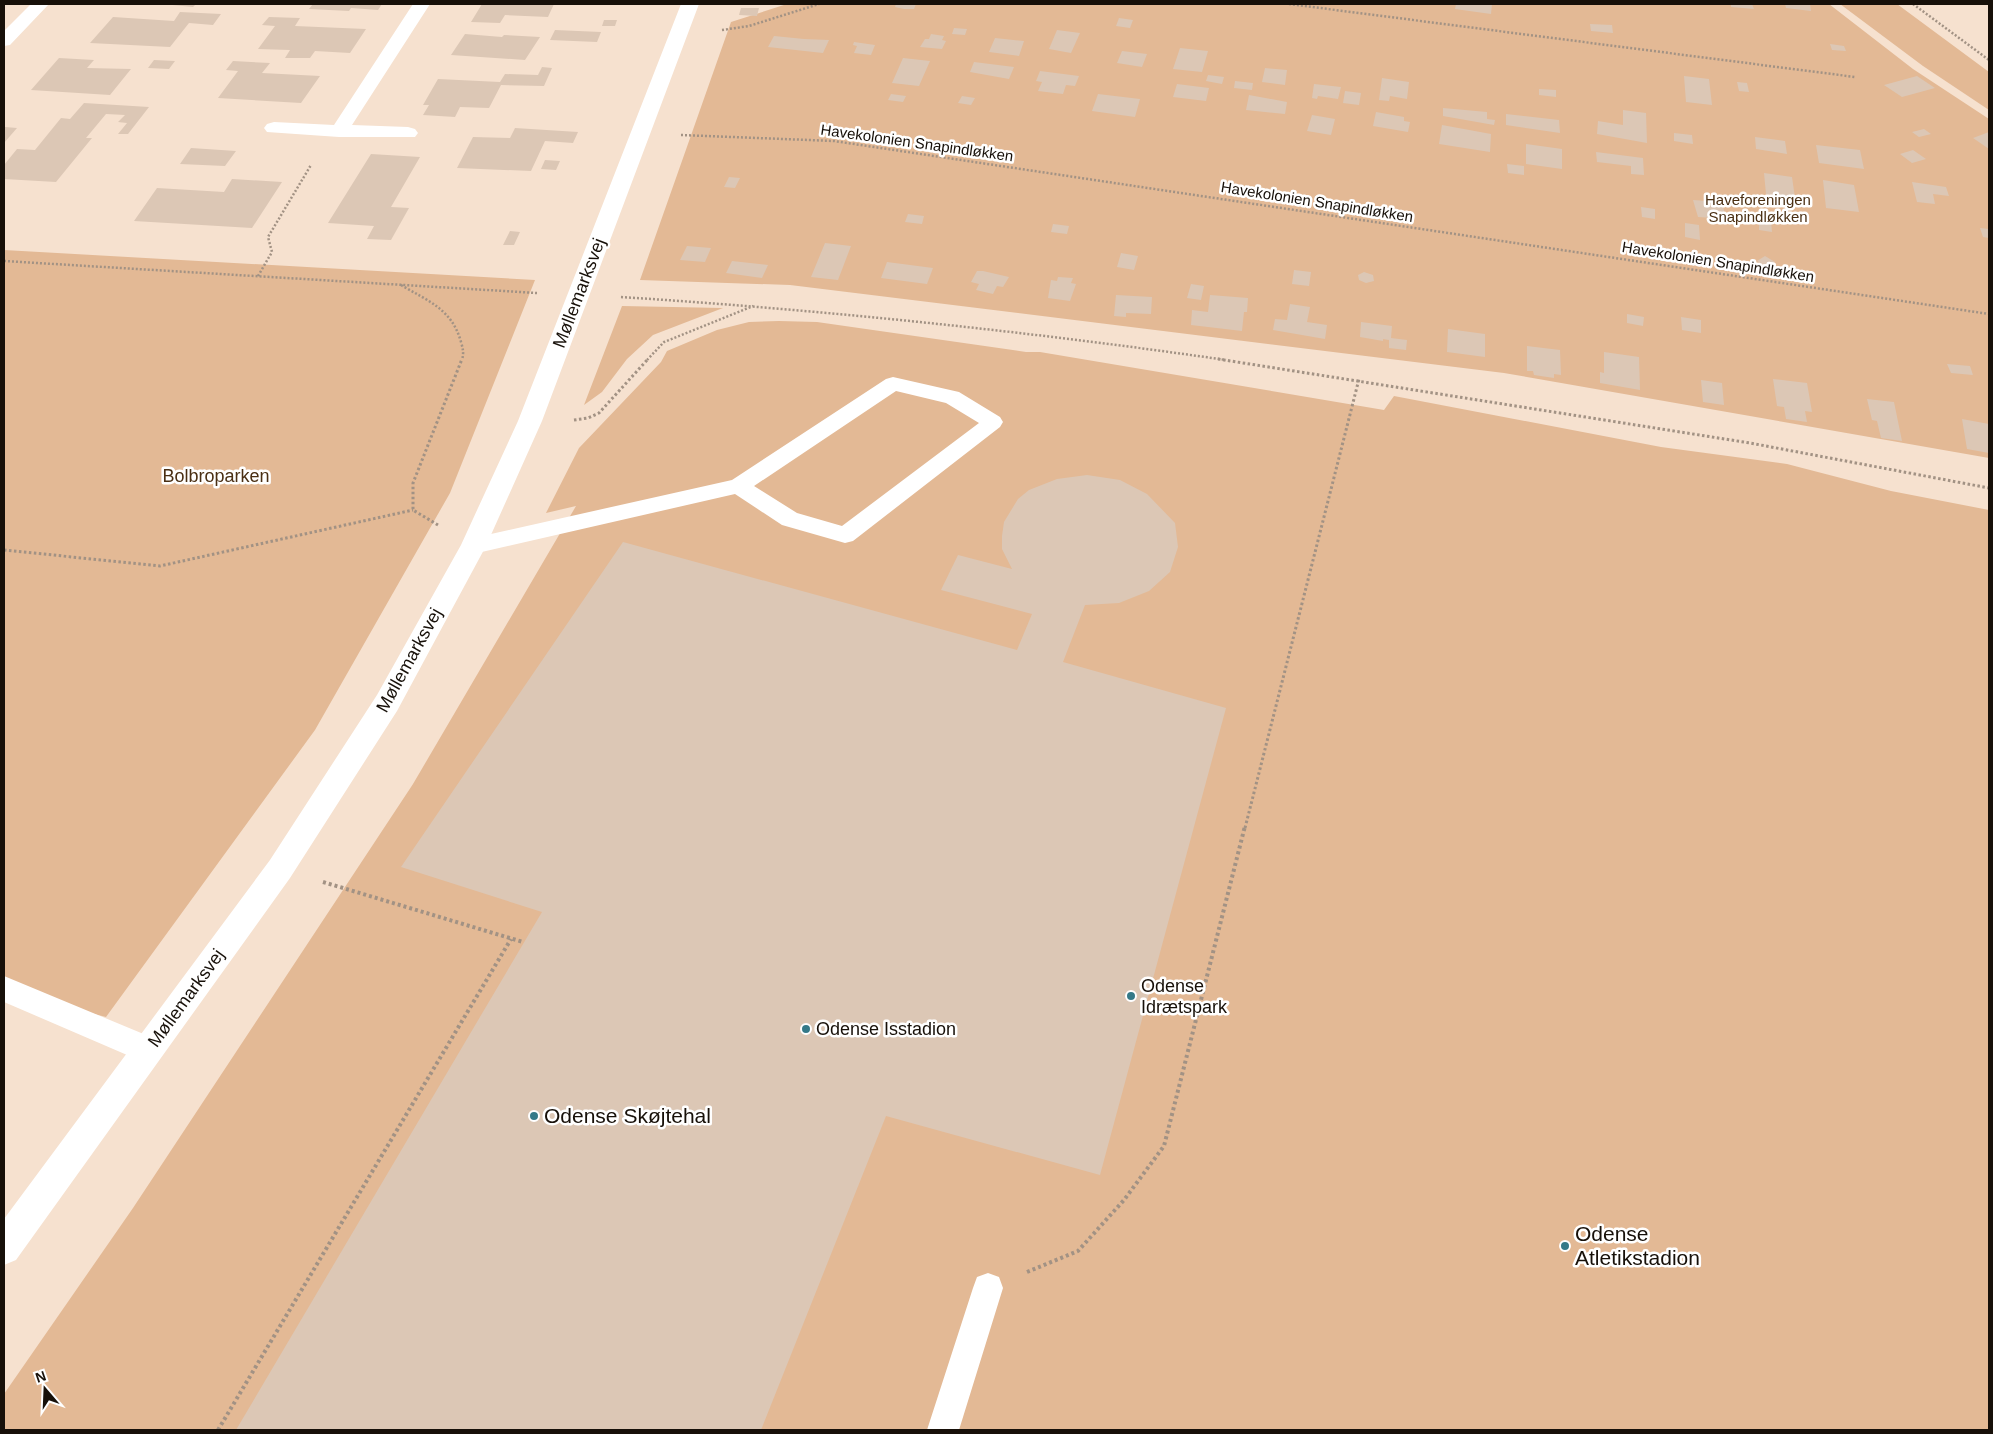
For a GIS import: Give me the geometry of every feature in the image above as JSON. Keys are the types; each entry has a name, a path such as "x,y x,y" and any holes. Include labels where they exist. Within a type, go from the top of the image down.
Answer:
{"street":[{"path":"4,41 40,4"},
{"path":"336,130 421,4"},
{"name":"Møllemarksvej","path":"4,1248 280,869 386,702 473,546 530,422 676,36 690,4"},
{"path":"274,128 408,133"}],"lane":[{"path":"473,546 738,486 893,384 952,397 994,422 845,535 790,519 738,486"},
{"path":"4,989 148,1050"},
{"path":"943,1430 988,1288"}],"path":[{"path":"676,36 749,26 818,4"},
{"path":"1289,4 1855,77"},
{"path":"1913,4 1989,60"},
{"path":"258,276 272,252 268,237 336,130"},
{"name":"Havekolonien Snapindløkken","path":"640,133 834,141 1989,314"},
{"path":"4,261 450,288"},
{"path":"399,284 442,309 456,325 464,354 413,483 413,510"},
{"path":"708,302 956,324 1359,379 1885,465 1989,488"},
{"path":"530,422 588,418 608,405 664,342 756,305"},
{"path":"988,1288 1078,1251 1124,1200 1164,1146 1359,379"},
{"path":"4,550 160,566 413,510 473,546"},
{"path":"280,869 523,942"},
{"path":"218,1430 511,939"}],"green space":[{"name":"Haveforeningen Snapindløkken","path":"787,4 1829,4 1913,69 1989,119 1989,458 1504,373 790,285 640,280 731,22"},
{"path":"1840,4 1897,4 1989,72 1989,110 1923,66"},
{"name":"Bolbroparken","path":"4,250 535,280 450,493 315,730 106,1017 4,991"},
{"path":"622,306 723,308 653,335 627,359 602,392 584,405"},
{"name":"Odense Idrætspark","path":"749,322 817,322 1026,352 1040,352 1384,410 1394,396 1661,447 1787,464 1891,491 1989,510 1989,1430 4,1430 4,1394 133,1208 413,784 576,506 546,513 579,448 661,362 667,351 717,330"}],"building":[{"path":"162,4 196,4 193,7"},
{"path":"313,4 382,4 378,10 351,8 349,11 309,9"},
{"path":"482,4 554,4 548,17 505,15 500,23 471,22"},
{"path":"896,4 916,4 914,9 904,9 895,7"},
{"path":"1456,4 1492,4 1491,14 1455,9"},
{"path":"1731,4 1752,4 1754,9 1731,7"},
{"path":"1785,4 1810,4 1811,11 1786,8"},
{"path":"741,8 759,8 757,16 739,15"},
{"path":"180,12 221,14 213,25 189,23 170,47 90,43 113,17 174,21"},
{"path":"269,17 300,18 295,26 366,29 350,53 315,51 310,58 285,58 290,50 258,49 275,26 262,25"},
{"path":"1119,18 1133,20 1130,28 1116,26"},
{"path":"604,20 617,20 615,26 602,26"},
{"path":"1590,24 1612,25 1613,33 1591,31"},
{"path":"954,28 967,29 965,35 952,34"},
{"path":"555,30 601,32 597,42 550,40"},
{"path":"1057,30 1080,33 1071,53 1049,49"},
{"path":"465,34 502,37 504,35 540,37 525,60 451,55"},
{"path":"931,34 944,36 942,40 946,41 942,49 920,47 925,39 929,39"},
{"path":"774,36 829,40 823,53 768,47"},
{"path":"995,38 1024,41 1019,56 989,52"},
{"path":"854,42 875,45 871,55 854,53 857,46 853,45"},
{"path":"1830,44 1844,46 1846,51 1832,50"},
{"path":"1180,48 1208,51 1202,72 1173,69"},
{"path":"1122,51 1147,54 1142,67 1117,63"},
{"path":"59,58 94,60 87,68 131,69 110,95 31,90"},
{"path":"903,58 930,61 919,86 892,83"},
{"path":"154,60 175,61 169,69 148,68"},
{"path":"233,61 270,63 262,73 320,76 301,103 218,98 238,71 226,70"},
{"path":"974,62 1014,67 1009,79 970,72"},
{"path":"542,67 552,68 544,86 501,85 489,108 460,107 455,117 423,115 429,105 423,105 438,79 500,82 505,74 538,75"},
{"path":"1265,68 1287,70 1285,85 1262,82"},
{"path":"1040,71 1079,76 1075,86 1066,85 1063,94 1038,91 1042,82 1036,81"},
{"path":"1208,75 1224,77 1222,84 1206,81"},
{"path":"1684,76 1709,79 1712,105 1686,102"},
{"path":"1917,76 1935,88 1902,97 1884,85"},
{"path":"1382,78 1409,82 1407,99 1390,96 1389,101 1379,100"},
{"path":"1235,81 1253,83 1252,90 1234,88"},
{"path":"1737,82 1747,83 1749,92 1739,91"},
{"path":"1177,84 1209,88 1206,101 1173,97"},
{"path":"1314,84 1341,87 1338,99 1318,96 1317,99 1312,98"},
{"path":"1539,89 1556,90 1556,97 1539,95"},
{"path":"1345,91 1361,93 1359,105 1343,103"},
{"path":"891,94 906,96 903,102 888,100"},
{"path":"1098,94 1140,99 1135,117 1092,111"},
{"path":"1249,95 1287,102 1285,114 1246,110"},
{"path":"962,96 975,98 971,105 958,103"},
{"path":"84,103 149,107 128,134 118,134 127,123 118,122 125,115 106,114 86,138 92,138 56,182 4,179 4,165 17,149 35,150 61,118 70,119"},
{"path":"1443,108 1487,112 1487,119 1495,120 1494,125 1443,116"},
{"path":"1623,110 1646,113 1647,143 1597,134 1598,121 1623,125"},
{"path":"1376,112 1404,117 1404,121 1410,122 1408,132 1373,126"},
{"path":"1506,114 1559,120 1560,133 1506,125"},
{"path":"1312,115 1335,119 1331,135 1307,131"},
{"path":"1442,125 1491,134 1490,152 1439,144"},
{"path":"5,127 17,128 4,143 4,129"},
{"path":"515,128 578,132 573,143 545,141 531,171 457,168 473,137 510,138"},
{"path":"1924,129 1931,134 1919,137 1912,132"},
{"path":"1989,132 1989,149 1973,138"},
{"path":"1674,133 1692,135 1693,144 1674,141"},
{"path":"1755,137 1785,141 1787,154 1756,149"},
{"path":"1526,144 1562,149 1562,169 1526,164"},
{"path":"1816,145 1860,150 1864,169 1819,163"},
{"path":"191,148 236,151 225,166 180,164"},
{"path":"1913,150 1926,159 1912,163 1900,154"},
{"path":"1596,152 1643,158 1644,175 1631,174 1631,166 1597,162"},
{"path":"371,154 420,157 391,207 409,208 391,240 367,239 374,226 328,223"},
{"path":"545,160 560,161 556,170 541,169"},
{"path":"1507,164 1524,166 1524,175 1508,173"},
{"path":"1764,173 1792,177 1795,198 1766,194"},
{"path":"729,177 740,178 735,188 724,187"},
{"path":"232,179 282,182 252,228 134,221 157,188 224,192"},
{"path":"1823,180 1854,185 1859,212 1826,208"},
{"path":"1912,182 1946,187 1949,196 1933,194 1935,204 1917,202"},
{"path":"1693,200 1722,202 1726,219 1698,217"},
{"path":"1641,207 1655,209 1655,219 1642,217"},
{"path":"908,214 924,216 922,224 905,222"},
{"path":"1759,219 1771,221 1772,232 1759,230"},
{"path":"1685,223 1699,225 1700,240 1685,237"},
{"path":"1053,224 1069,226 1067,234 1051,232"},
{"path":"1980,228 1989,229 1989,238 1983,237"},
{"path":"510,231 520,232 514,245 503,245"},
{"path":"825,243 851,246 838,280 811,277"},
{"path":"687,246 711,248 705,262 680,260"},
{"path":"1121,253 1138,256 1134,270 1117,267"},
{"path":"1765,256 1775,262 1767,267 1757,261"},
{"path":"732,261 768,265 762,278 726,273"},
{"path":"887,262 933,268 927,284 881,278"},
{"path":"1294,270 1311,272 1309,286 1292,284"},
{"path":"977,271 1009,277 1003,287 997,286 993,294 976,290 979,284 971,282"},
{"path":"1364,272 1373,275 1374,281 1366,283 1359,280 1358,275"},
{"path":"1058,277 1073,278 1071,283 1076,284 1070,301 1048,298 1051,280 1057,281"},
{"path":"1191,284 1204,286 1201,300 1187,298"},
{"path":"1116,295 1152,297 1151,314 1126,313 1126,317 1114,316"},
{"path":"1210,295 1248,298 1247,312 1244,312 1242,331 1191,325 1192,310 1208,312"},
{"path":"1290,304 1310,307 1307,322 1327,325 1325,339 1273,330 1275,319 1287,320"},
{"path":"1627,314 1644,317 1643,326 1627,323"},
{"path":"1681,317 1701,320 1701,333 1682,330"},
{"path":"1361,322 1392,326 1391,338 1407,340 1406,350 1389,348 1389,340 1383,339 1383,341 1360,337"},
{"path":"1448,329 1485,334 1485,357 1447,352"},
{"path":"1527,346 1560,350 1561,375 1554,374 1554,378 1534,375 1533,371 1527,371"},
{"path":"1604,352 1639,357 1640,390 1600,383 1600,372 1604,373"},
{"path":"1947,364 1970,366 1973,375 1951,373"},
{"path":"1773,379 1807,383 1812,412 1805,411 1807,422 1786,419 1784,407 1777,406"},
{"path":"1701,380 1722,383 1724,405 1703,402"},
{"path":"1867,399 1894,402 1902,441 1881,438 1877,421 1872,420"},
{"path":"1962,419 1989,424 1989,453 1967,449"},
{"name":"Odense Isstadion","path":"1087,475 1120,480 1147,494 1175,523 1178,547 1170,572 1149,591 1119,603 1085,605 1063,662 1226,708 1100,1175 886,1116 761,1430 236,1430 542,912 401,867 623,542 1017,650 1032,614 941,590 958,555 1012,569 1002,549 1002,536 1004,522 1018,499 1029,490 1057,479"}],"place":[{"name":"Odense Idrætspark","path":"1131,996"},
{"name":"Odense Isstadion","path":"806,1029"},
{"name":"Odense Skøjtehal","path":"534,1116"},
{"name":"Odense Atletikstadion","path":"1565,1246"}]}
